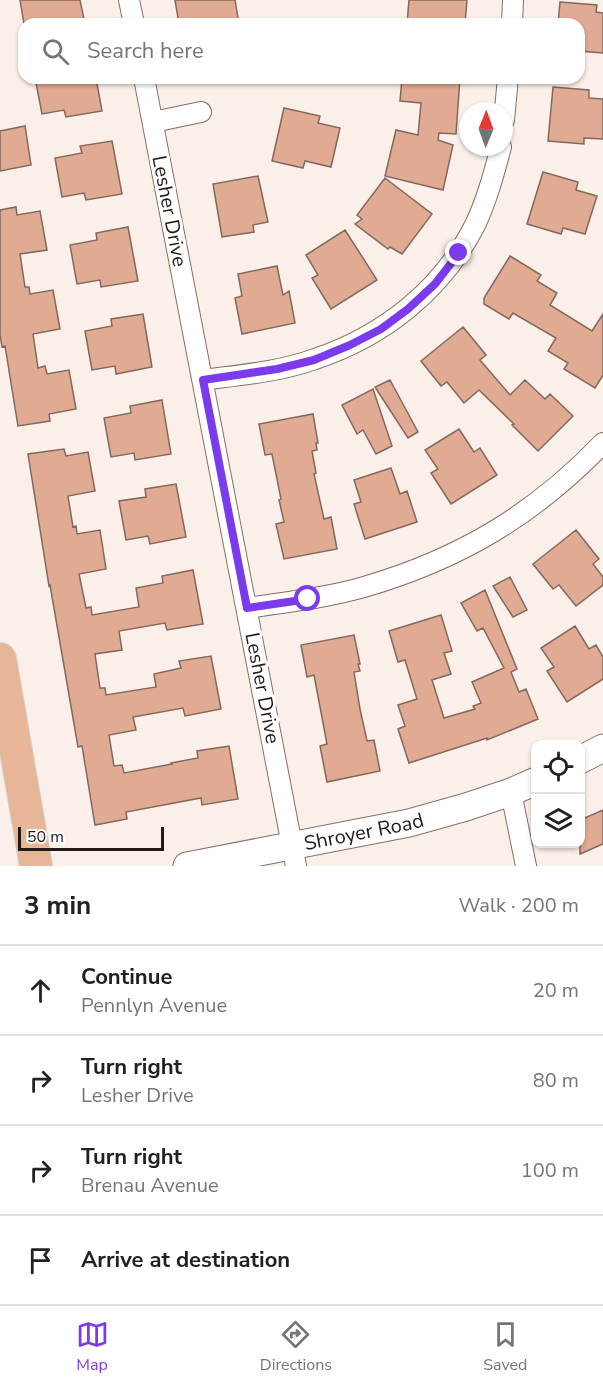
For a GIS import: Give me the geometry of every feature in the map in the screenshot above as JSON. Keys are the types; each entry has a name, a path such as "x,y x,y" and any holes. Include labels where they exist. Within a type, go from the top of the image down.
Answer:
{"main road":[{"path":"0,659 36,866"}],"street":[{"path":"129,0 133,18"},
{"path":"512,18 513,0"},
{"name":"Lesher Drive","path":"145,84 294,856"},
{"path":"506,102 507,84"},
{"path":"153,122 201,112"},
{"path":"203,380 277,369 314,360 381,329 408,309 435,284 459,253 489,192 499,156"},
{"path":"247,608 308,599 362,587 412,572 452,555 498,530 536,504 569,477 603,442"},
{"path":"585,757 603,748"},
{"name":"Shroyer Road","path":"188,866 294,856 466,807 531,783"},
{"path":"511,792 526,866"}],"building":[{"path":"20,0 80,0 84,18 23,18"},
{"path":"175,0 235,0 238,18 178,18"},
{"path":"409,0 467,0 466,18 408,18"},
{"path":"560,2 597,5 596,12 603,13 603,53 585,52 585,18 559,18"},
{"path":"36,84 97,84 102,111 66,117 64,110 42,114"},
{"path":"401,84 460,84 456,134 439,133 438,140 453,145 443,190 385,176 396,130 418,135 421,103 400,101"},
{"path":"553,87 589,90 589,98 603,99 603,139 584,138 584,144 548,141"},
{"path":"284,108 320,116 318,123 340,128 331,167 305,161 303,168 272,161"},
{"path":"25,126 31,165 0,171 0,131"},
{"path":"112,141 122,194 86,200 84,193 62,197 55,158 82,153 80,146"},
{"path":"543,172 578,182 576,190 597,196 585,234 563,228 561,234 527,224"},
{"path":"258,176 268,222 253,225 254,232 222,237 213,184"},
{"path":"385,178 432,214 402,254 390,247 388,249 355,224 362,219 357,215"},
{"path":"16,207 17,215 40,211 47,250 20,254 25,287 29,287 30,294 53,290 60,329 33,334 38,368 45,366 47,374 69,370 76,409 49,414 50,421 18,426 5,346 2,347 0,335 0,210"},
{"path":"128,227 138,281 101,287 100,280 77,284 70,245 97,240 96,233"},
{"path":"345,230 377,280 331,309 312,278 318,275 306,255"},
{"path":"510,256 541,275 537,281 557,293 550,305 592,331 603,314 603,375 595,388 564,369 568,363 548,351 556,338 513,313 509,319 484,304 484,298"},
{"path":"277,266 283,295 289,291 295,323 242,334 235,298 242,296 238,274"},
{"path":"143,314 152,367 116,374 115,366 92,370 85,331 112,326 111,319"},
{"path":"463,327 486,355 480,360 510,395 525,380 545,399 550,394 573,416 538,451 479,390 464,403 447,382 441,386 421,361"},
{"path":"390,380 418,432 408,438 375,387"},
{"path":"373,389 392,446 376,454 363,430 357,434 342,405"},
{"path":"162,400 171,454 135,460 134,453 111,457 104,418 131,413 130,406"},
{"path":"313,414 318,443 316,443 317,450 312,451 316,473 314,474 324,519 331,517 337,549 284,559 276,524 284,522 279,500 281,499 272,454 265,455 259,424"},
{"path":"459,429 474,452 480,448 497,475 451,504 431,473 438,469 425,450"},
{"path":"64,449 66,456 88,452 95,491 68,496 73,527 76,526 77,534 100,530 106,569 79,574 86,608 91,607 92,615 139,607 136,588 163,583 162,576 193,570 203,624 167,630 165,623 119,631 122,650 95,654 100,688 105,688 106,695 156,687 154,674 181,668 179,661 211,656 221,709 185,716 183,708 133,717 136,730 109,735 114,766 122,765 124,773 198,758 197,751 229,746 238,799 202,805 201,798 126,812 127,819 95,825 82,746 78,747 28,454"},
{"path":"391,468 400,494 407,491 417,522 365,539 354,504 361,502 354,480"},
{"path":"176,484 186,537 150,544 148,536 126,540 119,501 146,497 145,489"},
{"path":"576,530 599,559 593,564 603,577 603,585 576,606 559,585 553,589 533,564"},
{"path":"510,577 527,610 513,617 493,586"},
{"path":"485,590 517,669 511,672 519,692 526,689 538,719 487,740 487,738 409,763 398,729 405,726 398,705 417,699 405,660 398,662 389,631 441,615 452,651 444,653 451,674 432,680 444,718 475,709 473,706 481,703 472,682 504,668 483,628 477,631 461,603"},
{"path":"575,626 589,649 596,645 603,657 603,679 567,702 547,671 554,667 541,648"},
{"path":"354,635 360,664 358,664 360,671 354,672 360,709 367,741 374,740 380,771 327,782 320,746 327,744 314,675 307,677 301,645"},
{"path":"603,810 603,844 580,854 580,848 585,848 585,818"}],"route":[{"path":"308,599 247,608 203,380 277,369 314,360 350,345 381,329 408,309 435,284 459,253"}]}
